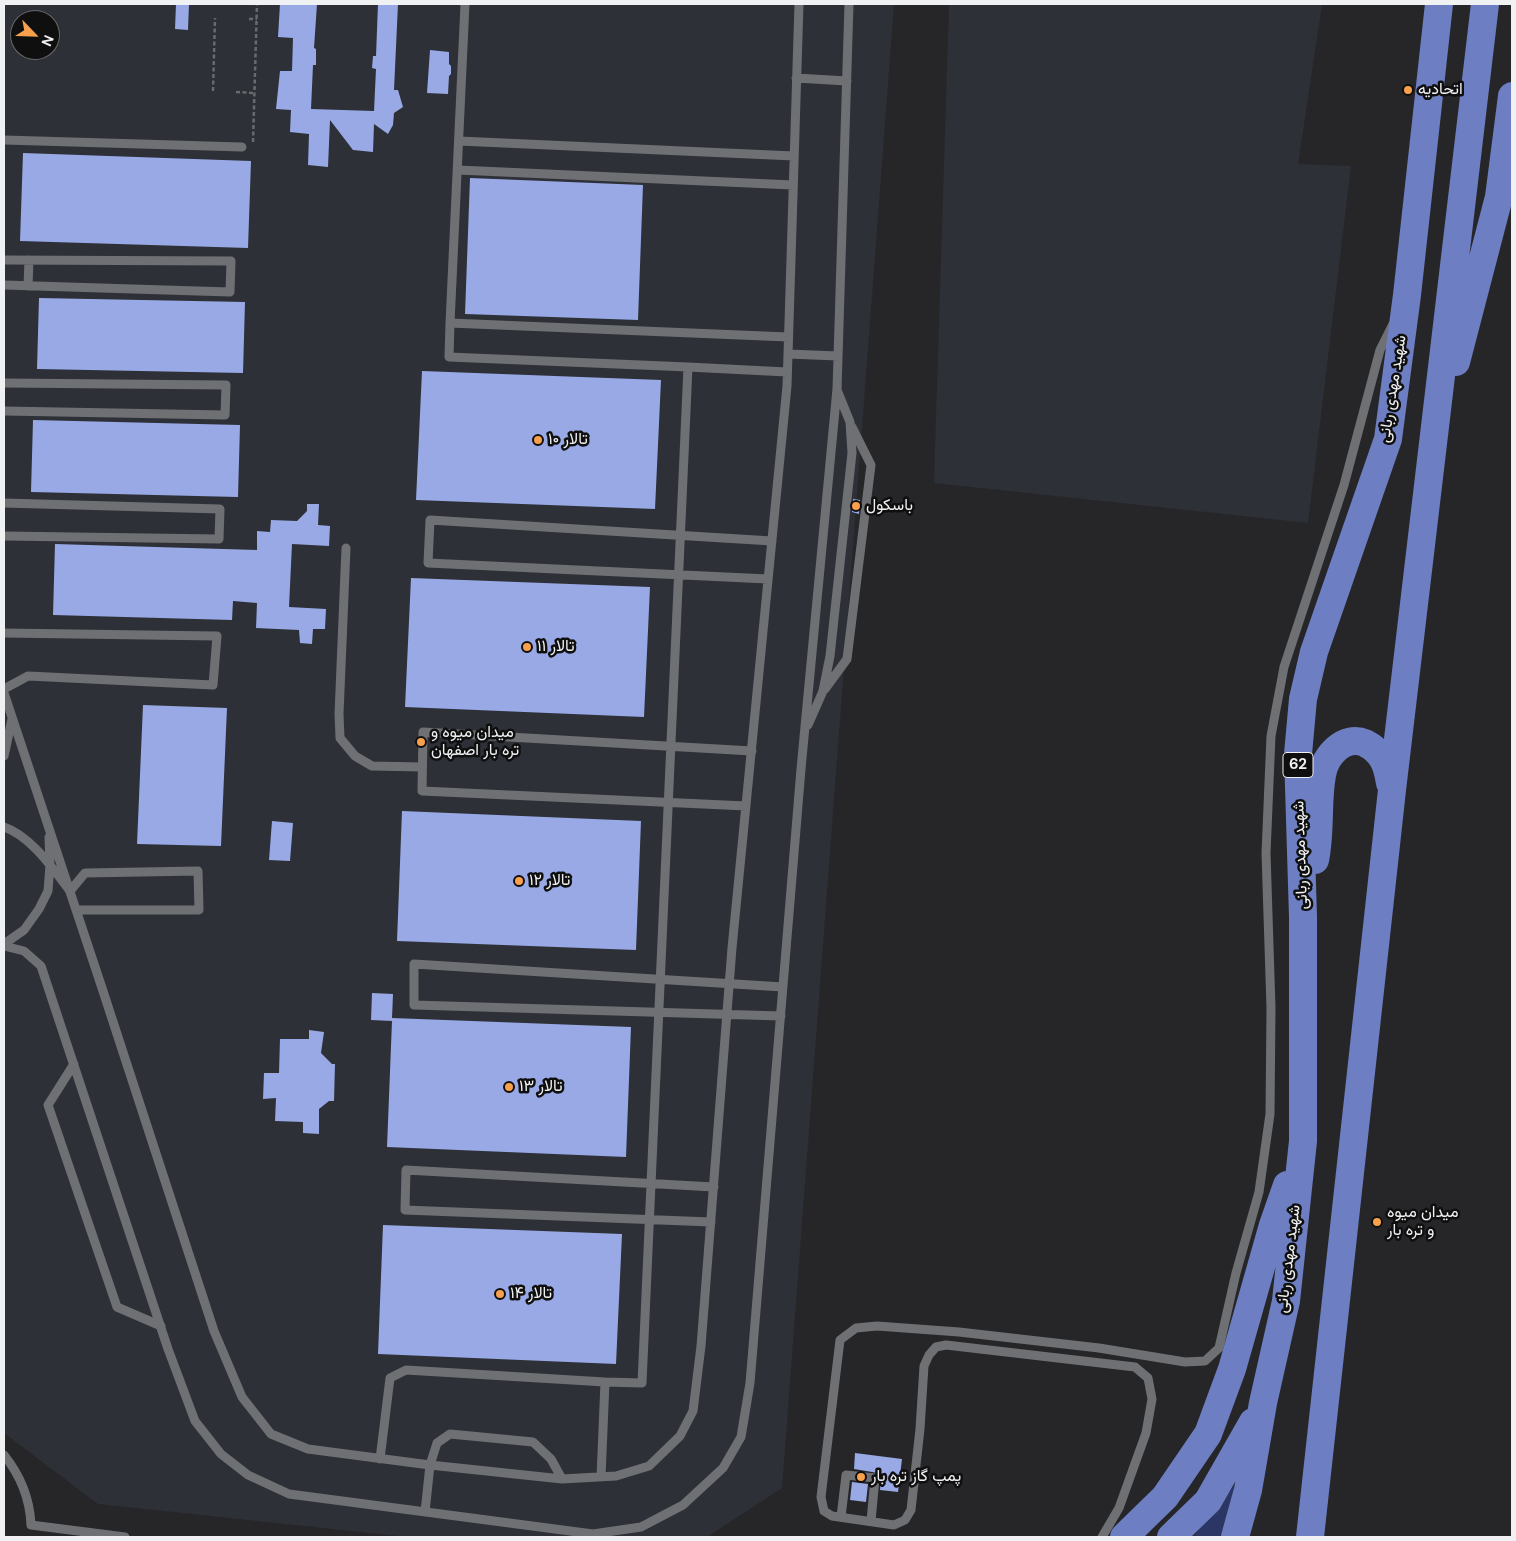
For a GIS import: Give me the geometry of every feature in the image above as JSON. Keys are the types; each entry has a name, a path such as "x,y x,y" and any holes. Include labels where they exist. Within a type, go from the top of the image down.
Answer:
{"highway":[{"name":"شهید مهدی ربانی","path":"1235,1537 1248,1490 1263,1404 1286,1301 1303,1141 1303,917 1298,754 1303,699 1314,652 1388,439 1407,295 1439,4"},
{"path":"1310,1537 1392,790 1485,4"},
{"path":"1435,430 1465,332 1499,196 1512,96"},
{"path":"1303,917 1318,845 1322,774 1330,754 1346,742 1363,742 1378,750 1386,764 1392,790"},
{"path":"1124,1537 1165,1497 1208,1434 1232,1369 1273,1225 1303,1141"},
{"path":"1171,1537 1208,1501 1263,1404"}],"lane":[{"path":"466,4 448,357 787,372"},
{"path":"4,633 217,636 213,685 28,676 4,691 214,1331 242,1397 271,1434 308,1450 562,1479 616,1476 649,1466 680,1436 693,1411 701,1346 727,1014 787,372 798,4"},
{"path":"4,945 24,952 41,966 160,1326 195,1421 221,1454 248,1475 289,1494 593,1534 641,1527 682,1505 723,1468 741,1437 750,1383 805,732 837,389 849,4"},
{"path":"1429,4 1433,59"},
{"path":"796,78 847,81"},
{"path":"4,140 242,147"},
{"path":"459,141 794,156"},
{"path":"458,170 793,185"},
{"path":"4,260 231,261 230,292 4,286"},
{"path":"28,260 28,286"},
{"path":"1102,1537 1119,1508 1146,1432 1152,1399 1148,1378 1135,1367 946,1345 936,1346 928,1356 924,1366 911,1510 905,1520 894,1525 832,1516 824,1511 821,1498 840,1340 856,1328 877,1326 959,1332 1099,1348 1184,1362 1205,1361 1219,1348 1236,1273 1259,1192 1270,1114 1272,1008 1266,854 1271,736 1284,667 1344,485 1380,350 1407,295"},
{"path":"450,323 788,337"},
{"path":"788,354 838,356"},
{"path":"380,1459 390,1378 406,1370 642,1383 688,367"},
{"path":"4,383 226,385 225,415 4,412"},
{"path":"805,732 824,691 847,659 871,465 850,422 837,389"},
{"path":"824,691 830,656 852,453 850,422"},
{"path":"4,503 220,509 219,539 4,536"},
{"path":"768,579 428,563 430,520 772,541"},
{"path":"346,548 339,714 340,738 356,756 372,766 422,767"},
{"path":"4,756 12,718"},
{"path":"746,806 422,791 423,732 752,752"},
{"path":"4,945 24,930 40,909 48,891 50,865 48,824"},
{"path":"4,827 10,829 32,846 70,891"},
{"path":"70,891 85,873 198,871 199,910 76,910"},
{"path":"781,1016 414,1005 414,964 783,987"},
{"path":"74,1064 48,1105 117,1307 160,1326"},
{"path":"711,1222 405,1210 406,1170 714,1187"},
{"path":"601,1477 605,1382"},
{"path":"425,1512 430,1465 437,1443 450,1434 533,1442 551,1459 562,1479"},
{"path":"4,1455 15,1469 31,1510 31,1525 125,1537"},
{"path":"841,1517 846,1475 875,1478 871,1521"}],"path":[{"path":"242,147 253,147 257,4"},
{"path":"212,91 215,18"},
{"path":"248,19 257,19"},
{"path":"236,92 255,94"}],"shaded area":[{"name":"میدان میوه و تره بار اصفهان","path":"4,4 894,4 782,1488 707,1537 407,1537 98,1504 4,1433"},
{"path":"949,4 1322,4 1298,164 1351,166 1308,523 934,483"},
{"path":"1235,1484 1221,1537 1193,1537 1194,1536"}],"building":[{"path":"176,4 189,4 188,30 175,29"},
{"path":"280,4 317,4 314,48 316,49 316,65 313,65 311,109 374,111 376,69 372,68 373,56 376,56 378,4 398,4 394,90 398,90 403,107 394,113 393,125 388,134 374,124 373,152 353,150 330,120 328,167 308,165 309,134 290,132 291,110 276,109 280,71 292,71 293,38 278,37"},
{"path":"430,50 449,52 451,74 449,76 448,94 427,93"},
{"path":"23,153 251,161 248,248 20,241"},
{"path":"470,178 643,185 638,320 465,314"},
{"path":"39,298 245,302 243,373 37,369"},
{"name":"تالار ۱۰","path":"422,371 661,380 655,509 416,500"},
{"path":"33,420 240,425 238,497 31,492"},
{"path":"853,499 860,500 859,514 852,512"},
{"path":"307,504 319,504 318,525 330,526 329,546 292,544 289,607 326,609 325,629 313,629 312,644 300,643 299,630 256,628 257,603 233,601 232,620 53,615 55,544 257,550 257,531 270,532 271,520 297,521 307,511"},
{"name":"تالار ۱۱","path":"411,578 650,587 644,717 405,707"},
{"path":"143,705 227,708 221,846 137,844"},
{"name":"تالار ۱۲","path":"402,811 641,821 636,950 397,941"},
{"path":"272,821 293,823 290,861 269,860"},
{"name":"تالار ۱۳","path":"372,993 393,994 392,1018 631,1027 626,1157 387,1147 392,1021 371,1020"},
{"path":"309,1030 324,1032 321,1053 332,1064 335,1064 334,1101 329,1101 319,1109 319,1134 303,1133 303,1122 275,1121 276,1098 263,1099 264,1073 279,1073 280,1039 309,1039"},
{"name":"تالار ۱۴","path":"383,1225 622,1234 616,1364 378,1354"},
{"path":"855,1453 902,1459 898,1492 880,1490 881,1478 878,1473 854,1469"},
{"path":"852,1482 868,1484 866,1502 850,1500"}],"place":[{"name":"اتحادیه","path":"1408,90"},
{"name":"تالار ۱۰","path":"538,440"},
{"name":"باسكول","path":"856,506"},
{"name":"تالار ۱۱","path":"527,647"},
{"name":"میدان میوه و تره بار اصفهان","path":"421,742"},
{"name":"تالار ۱۲","path":"519,881"},
{"name":"تالار ۱۳","path":"509,1087"},
{"name":"میدان میوه و تره بار","path":"1377,1222"},
{"name":"تالار ۱۴","path":"500,1294"},
{"name":"پمپ گاز تره بار","path":"861,1477"}]}
